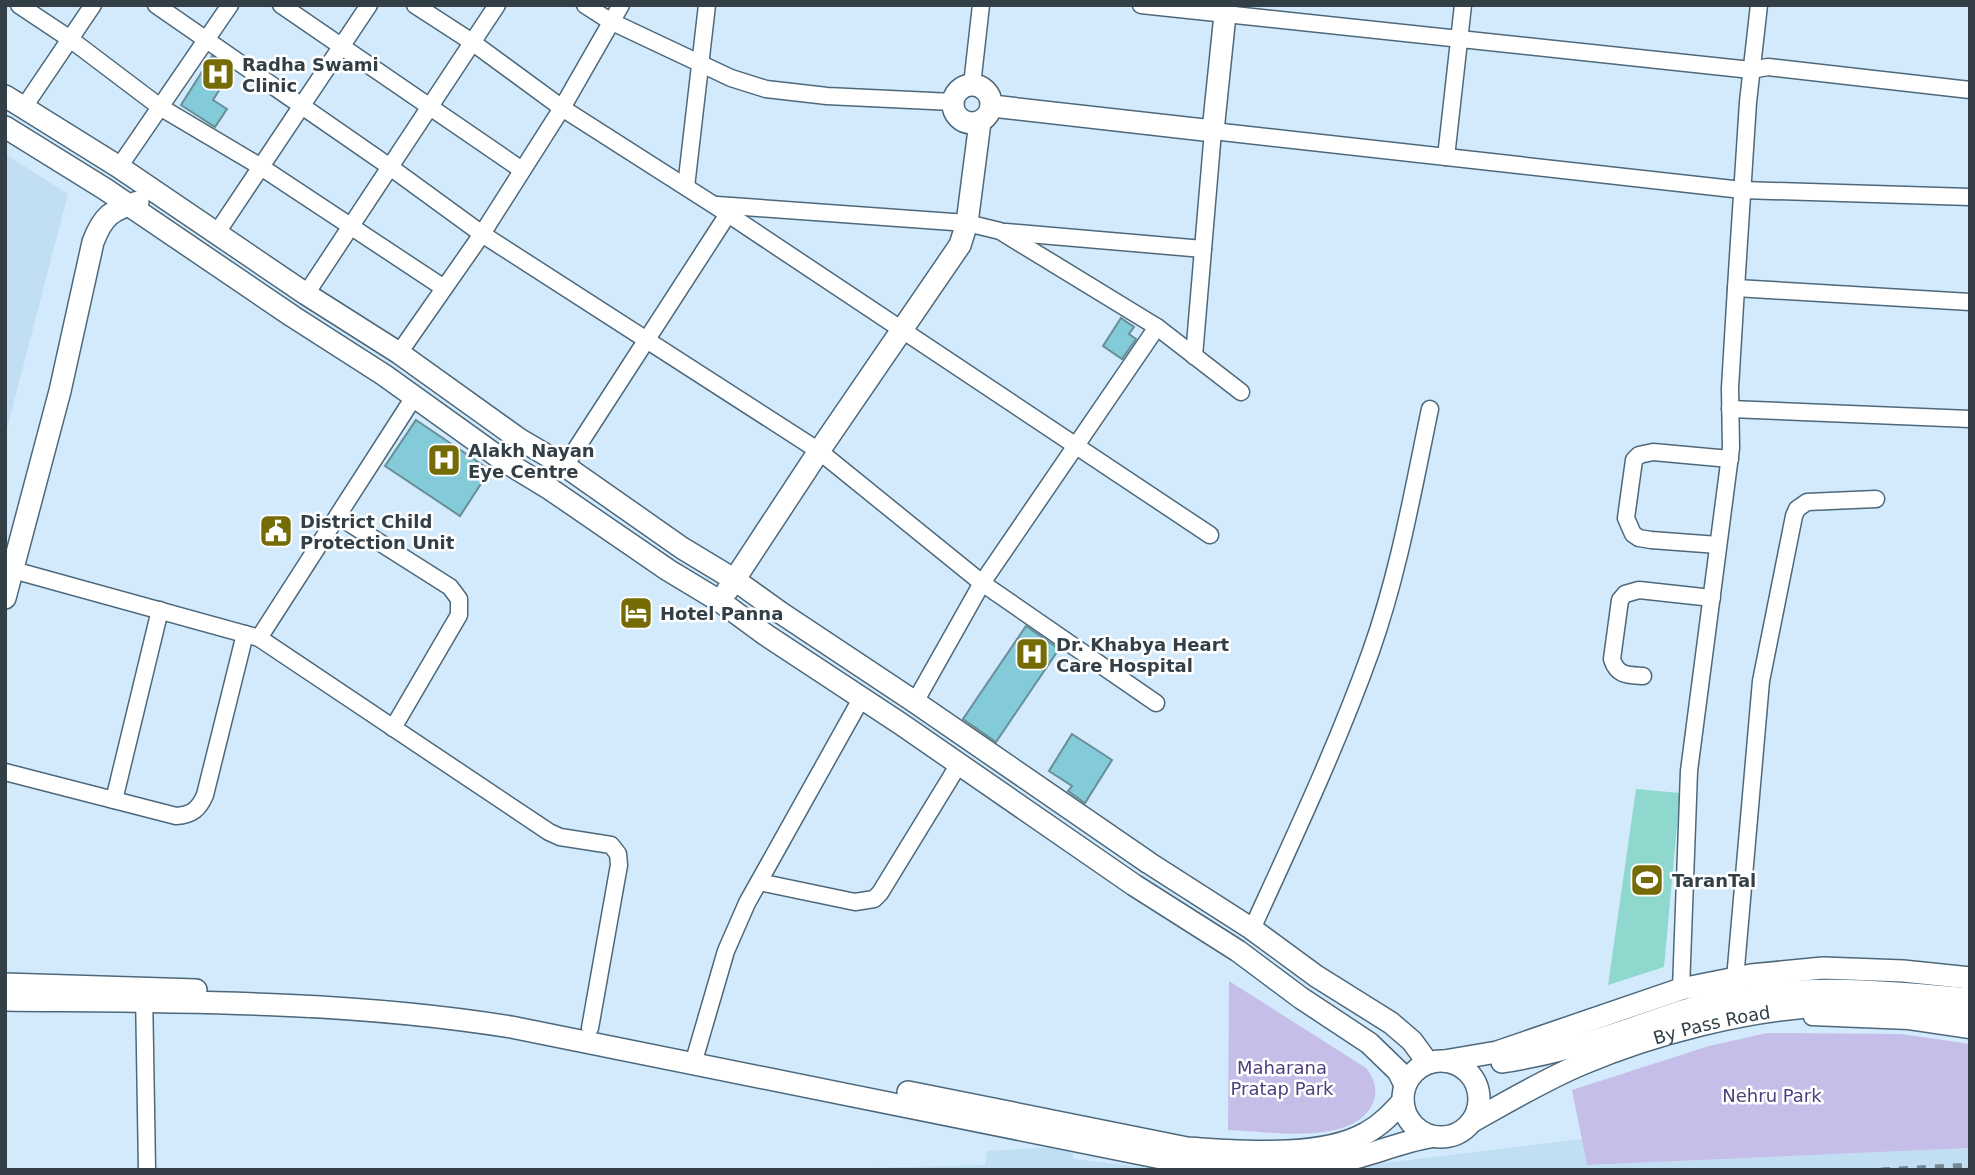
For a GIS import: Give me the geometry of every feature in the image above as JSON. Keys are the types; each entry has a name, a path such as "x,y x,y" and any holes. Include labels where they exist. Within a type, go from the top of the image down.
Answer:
{"main road":[{"path":"721,602 819,451 960,245 967,223 986,114 991,100 984,88 972,85 959,90 953,102 954,108 961,119 973,123 986,114 1213,131 1225,9"},
{"path":"15,102 119,167 398,353 519,439 565,467 682,548 735,580 1149,863 1252,929 1316,976 1391,1023 1444,1063 1472,1076 1479,1090 1476,1114"},
{"path":"5,127 127,205 668,570 721,602 1134,885 1238,951 1368,1043 1398,1071 1406,1116 1416,1129 1430,1137"},
{"path":"5,598 60,391 93,242 101,222 108,215 127,205 160,196"},
{"path":"5,984 454,1018 695,1057 1187,1147 1273,1151 1343,1143 1367,1133 1385,1119 1415,1072 1497,1052 1681,989 1824,968 1903,971 1970,978"},
{"path":"1444,1063 1503,1062 1544,1054 1612,1035 1691,1008 1774,992 1863,990 1970,999"},
{"path":"5,1000 144,995 398,998 456,1005 590,1028 695,1057 1186,1163 1270,1169 1343,1161 1430,1137 1446,1138 1461,1132 1476,1114 1542,1071 1612,1035"},
{"name":"By Pass Road","path":"1476,1114 1582,1064 1692,1028 1762,1014 1826,1006 1908,1009 1970,1016"}],"street":[{"path":"19,5 70,39 160,107 261,167 444,288"},
{"path":"15,102 70,39 93,5"},
{"path":"156,5 482,234 819,451 982,583 1156,703"},
{"path":"119,167 230,5"},
{"path":"281,5 522,170"},
{"path":"216,234 369,5"},
{"path":"415,5 562,108 722,209 1209,535"},
{"path":"306,294 497,5"},
{"path":"585,5 610,21 731,78 766,89 827,96 953,102"},
{"path":"398,353 482,234 562,108 621,5"},
{"path":"686,187 707,5"},
{"path":"972,85 981,5"},
{"path":"1141,5 1225,9 1459,40 1752,70 1768,67 1970,90"},
{"path":"1446,157 1463,5"},
{"path":"1681,989 1689,771 1730,459 1730,409 1742,190 1759,5"},
{"path":"1194,356 1213,131 1742,190 1970,197"},
{"path":"722,209 967,223 1000,231 1203,249"},
{"path":"565,467 647,341 722,209"},
{"path":"1000,231 1157,327 1241,392"},
{"path":"1736,288 1970,302"},
{"path":"915,702 982,583 1157,327"},
{"path":"5,772 176,816 186,815 201,805 252,636 338,516 414,397"},
{"path":"1252,929 1330,757 1372,650 1396,569 1430,409"},
{"path":"1730,409 1970,419"},
{"path":"1718,545 1651,540 1633,534 1626,518 1634,460 1639,455 1654,452 1730,459"},
{"path":"1735,979 1761,681 1794,516 1797,509 1807,502 1876,499"},
{"path":"338,516 450,587 459,599 459,615 393,729"},
{"path":"13,570 252,636 549,832 560,837 602,842 615,848 619,865 590,1028"},
{"path":"1643,676 1619,673 1612,659 1620,600 1625,594 1639,590 1712,598"},
{"path":"114,800 160,610"},
{"path":"695,1057 726,951 747,903 861,699"},
{"path":"759,883 855,902 874,899 959,764"},
{"path":"144,995 147,1170"},
{"path":"1692,1028 1826,1016 1909,1021 1970,1030"}],"shaded area":[{"path":"5,154 68,194 5,436"},
{"name":"TaranTal","path":"1636,789 1680,793 1664,967 1608,985"},
{"path":"1582,1139 1587,1165 1970,1148 1970,1170 1327,1170"},
{"path":"1072,1146 1073,1159 1166,1170 801,1170 985,1165 987,1151"}],"green space":[{"name":"Maharana Pratap Park","path":"1229,981 1366,1068 1374,1081 1375,1097 1371,1107 1360,1119 1326,1132 1306,1134 1228,1130"},
{"name":"Nehru Park","path":"1767,1033 1901,1034 1970,1044 1970,1148 1587,1165 1572,1090 1709,1046"}],"building":[{"path":"212,56 232,70 213,100 227,109 215,127 181,105"},
{"path":"1121,318 1134,327 1129,334 1136,339 1122,359 1103,346"},
{"path":"416,420 490,470 460,516 385,466"},
{"path":"1026,626 1059,649 996,742 963,719"},
{"path":"1072,734 1112,760 1085,803 1068,791 1072,786 1049,771"}],"railway":[{"path":"1881,1170 1970,1165"}],"place":[{"name":"Radha Swami Clinic","path":"218,74"},
{"name":"Alakh Nayan Eye Centre","path":"444,460"},
{"name":"District Child Protection Unit","path":"276,531"},
{"name":"Hotel Panna","path":"636,613"},
{"name":"Dr. Khabya Heart Care Hospital","path":"1032,654"},
{"name":"TaranTal","path":"1647,880"}]}
